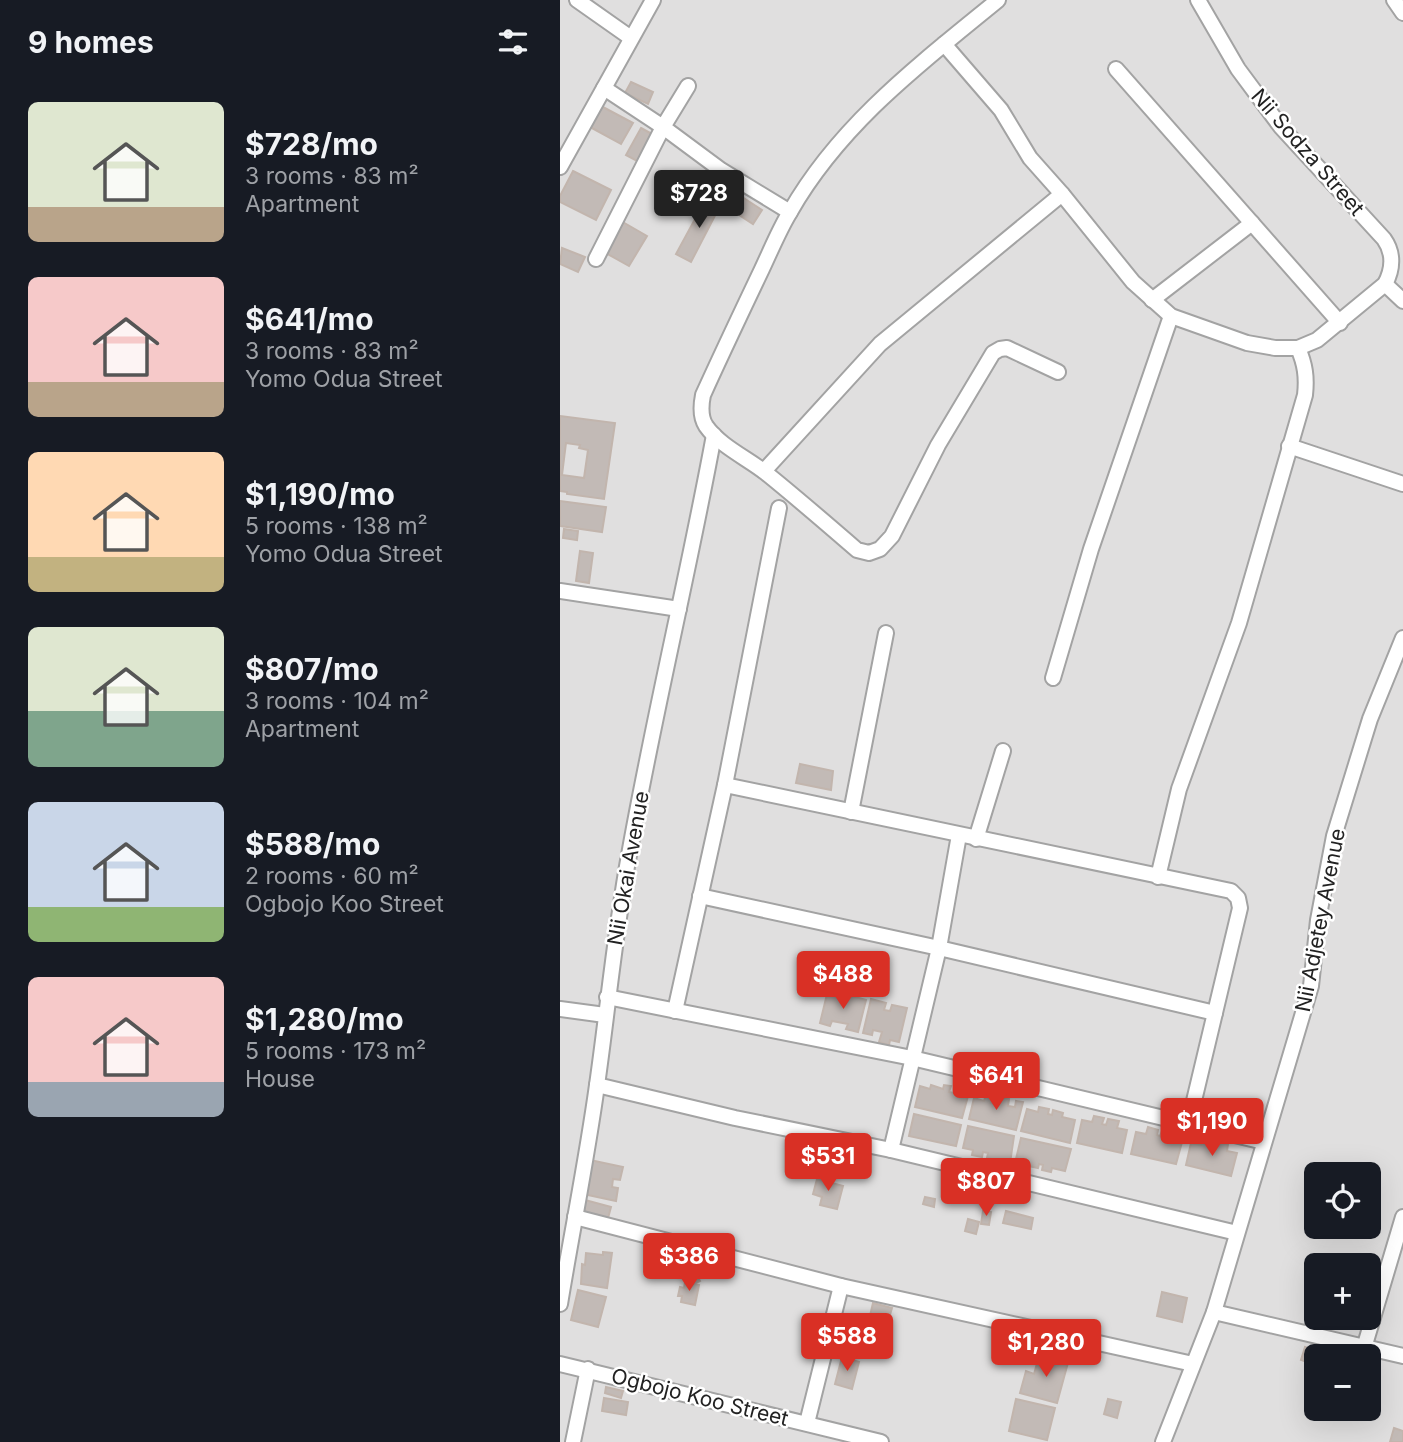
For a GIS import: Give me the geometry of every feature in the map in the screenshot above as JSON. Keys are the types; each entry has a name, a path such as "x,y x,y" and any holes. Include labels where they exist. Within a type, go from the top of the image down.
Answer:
{"street":[{"path":"577,0 631,38"},
{"path":"560,167 653,0"},
{"path":"998,0 875,103 848,131 790,212 703,395 702,418 714,435 764,471 857,550 869,553 880,549 892,536 938,445 993,353 1007,348 1058,372"},
{"name":"Nii Sodza Street","path":"1198,0 1238,69 1281,127 1397,250 1385,284"},
{"path":"1394,0 1403,13"},
{"path":"944,44 1001,110 1030,159 1133,282 1171,316 1247,343 1275,348 1298,348 1317,340 1385,284 1403,301"},
{"path":"1116,69 1340,323"},
{"path":"596,259 663,127 688,86"},
{"path":"604,88 721,170 790,212"},
{"path":"764,471 880,344 1062,194"},
{"path":"1152,300 1252,223"},
{"path":"1053,678 1091,549 1171,316"},
{"path":"1158,877 1179,789 1239,623 1306,386 1304,361 1298,348"},
{"name":"Nii Okai Avenue","path":"560,1304 597,1085 607,997 631,844 714,435"},
{"path":"1289,446 1403,484"},
{"path":"675,1011 725,785 779,508"},
{"path":"560,591 679,609"},
{"path":"851,812 886,633"},
{"name":"Nii Adjetey Avenue","path":"1163,1442 1214,1312 1311,986 1318,920 1334,836 1370,719 1403,638"},
{"path":"976,839 1003,751"},
{"path":"725,785 1231,891 1238,898 1240,908 1188,1125"},
{"path":"891,1150 939,948 959,835"},
{"path":"700,896 939,948 1215,1013"},
{"path":"607,997 912,1058 1264,1142"},
{"path":"560,1009 605,1015"},
{"path":"597,1085 735,1118 891,1150 1237,1233"},
{"path":"575,1217 841,1286 1193,1364"},
{"path":"1365,1344 1403,1217"},
{"path":"807,1423 841,1286"},
{"path":"1214,1312 1347,1344"},
{"path":"1381,1351 1403,1356"},
{"name":"Ogbojo Koo Street","path":"560,1363 881,1442"},
{"path":"573,1442 589,1369"}],"shaded area":[{"path":"560,0 1403,0 1403,1442 560,1442"}],"building":[{"path":"631,82 653,92 648,104 625,93"},
{"path":"601,106 633,123 621,144 590,127"},
{"path":"641,128 652,134 637,161 626,155"},
{"path":"573,171 611,190 596,220 560,202 560,196"},
{"path":"716,180 762,210 753,224 707,194"},
{"path":"707,197 721,204 691,262 676,254"},
{"path":"621,221 647,236 629,266 604,252"},
{"path":"562,248 585,257 578,272 560,264"},
{"path":"560,416 615,423 604,499 560,491","holes":["566,443 580,445 579,448 588,450 584,478 562,475"]},
{"path":"560,501 606,507 602,532 560,526"},
{"path":"564,529 578,531 577,540 563,538"},
{"path":"580,551 593,553 589,583 576,581"},
{"path":"800,764 833,771 831,790 796,783"},
{"path":"828,990 843,994 842,1000 846,1001 848,995 866,1000 858,1032 846,1029 848,1024 832,1021 830,1026 820,1023"},
{"path":"871,999 886,1003 884,1010 890,1011 892,1005 907,1008 899,1042 890,1040 889,1045 879,1042 882,1032 873,1030 872,1035 863,1033"},
{"path":"931,1085 943,1089 944,1085 951,1086 949,1092 968,1096 962,1118 915,1107 920,1086 930,1089"},
{"path":"986,1094 993,1095 991,1103 997,1104 999,1097 1009,1099 1008,1106 1015,1107 1016,1101 1023,1102 1016,1130 969,1119 974,1098 984,1101"},
{"path":"1039,1107 1049,1109 1048,1114 1052,1115 1053,1110 1063,1113 1062,1117 1075,1120 1070,1143 1021,1131 1027,1109 1038,1112"},
{"path":"914,1114 961,1125 956,1146 909,1136"},
{"path":"1094,1116 1104,1118 1102,1124 1106,1125 1108,1119 1119,1121 1117,1128 1127,1130 1122,1153 1077,1143 1082,1120 1092,1122"},
{"path":"968,1126 1014,1136 1010,1163 987,1158 988,1153 983,1152 982,1157 972,1155 973,1150 963,1148"},
{"path":"1148,1127 1158,1130 1157,1135 1160,1136 1162,1131 1173,1133 1172,1140 1182,1142 1176,1164 1131,1154 1136,1132 1146,1134"},
{"path":"1021,1138 1071,1149 1065,1171 1052,1168 1051,1172 1042,1170 1043,1165 1039,1164 1038,1168 1024,1165 1025,1161 1016,1159"},
{"path":"1203,1139 1213,1141 1212,1147 1216,1148 1217,1142 1228,1144 1227,1151 1237,1153 1231,1176 1186,1165 1191,1143 1201,1145"},
{"path":"590,1160 623,1167 620,1180 613,1179 612,1187 618,1188 616,1201 583,1194"},
{"path":"817,1179 843,1186 837,1209 820,1205 822,1197 813,1194"},
{"path":"925,1197 935,1199 934,1207 923,1204"},
{"path":"585,1200 611,1207 608,1218 582,1212"},
{"path":"983,1211 991,1212 989,1225 981,1224"},
{"path":"1006,1211 1033,1218 1031,1229 1003,1223"},
{"path":"968,1219 979,1222 976,1234 965,1231"},
{"path":"603,1252 612,1253 607,1288 581,1284 582,1264 585,1265 586,1253 603,1255"},
{"path":"691,1264 700,1281 694,1284 687,1281 681,1269"},
{"path":"685,1282 699,1285 695,1305 681,1302 682,1296 678,1296 680,1287 684,1288"},
{"path":"578,1290 606,1297 598,1327 571,1320"},
{"path":"1162,1292 1187,1298 1182,1322 1157,1316"},
{"path":"873,1303 892,1308 887,1325 869,1320"},
{"path":"854,1324 887,1328 881,1355 871,1355 866,1351 867,1347 864,1351 857,1348 852,1329"},
{"path":"1047,1354 1069,1359 1057,1403 1020,1393 1026,1371 1034,1374 1038,1360 1045,1362"},
{"path":"842,1357 859,1362 852,1389 835,1384"},
{"path":"606,1387 623,1391 621,1398 605,1393"},
{"path":"604,1398 628,1402 626,1415 602,1411"},
{"path":"1016,1399 1055,1408 1047,1440 1009,1431"},
{"path":"1108,1399 1121,1402 1117,1418 1104,1414"},
{"path":"1394,1428 1403,1431 1403,1442 1390,1442"}]}
